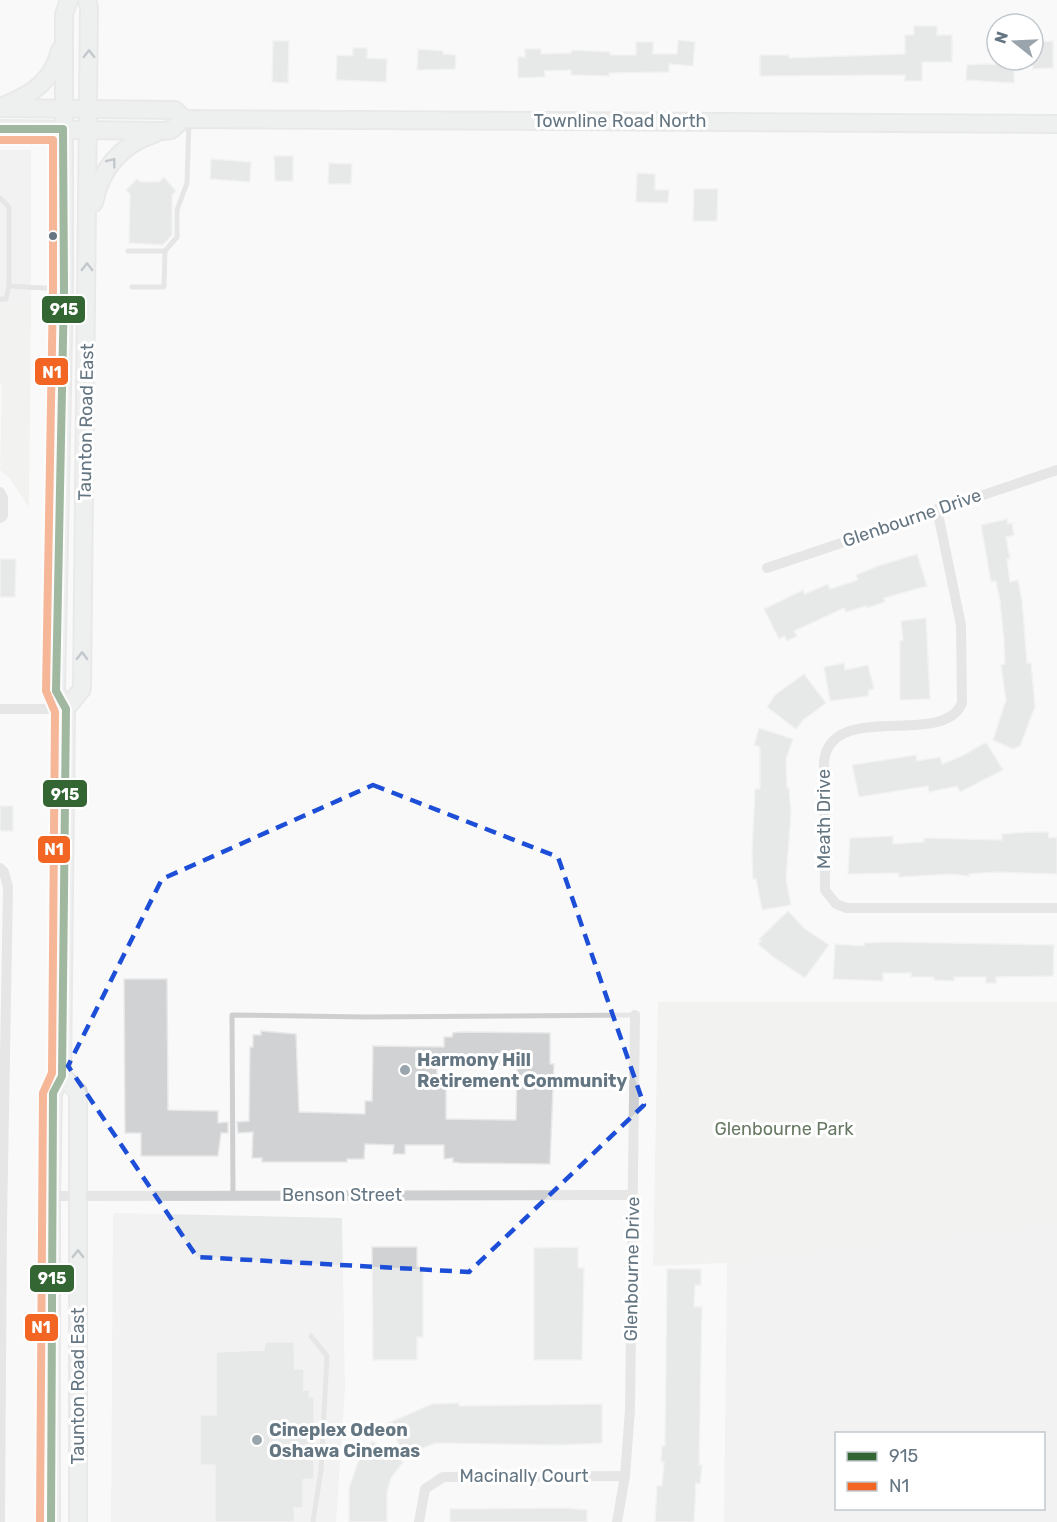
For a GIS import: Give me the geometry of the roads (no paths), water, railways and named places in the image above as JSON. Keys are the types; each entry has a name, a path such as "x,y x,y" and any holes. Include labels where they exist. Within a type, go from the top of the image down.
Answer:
{"main road":[{"path":"0,108 23,98 48,78 57,63 64,34 64,14 69,0"},
{"name":"Taunton Road East","path":"66,709 82,689 90,8 87,0"},
{"name":"Taunton Road East","path":"51,1522 51,1196 53,1094 62,1076 66,709 56,691 64,289 64,34"},
{"name":"Townline Road North","path":"0,108 175,110 187,119 1057,124"},
{"path":"88,236 103,174 124,148 138,139 171,129 187,119"},
{"path":"0,129 163,131"},
{"name":"Taunton Road East","path":"62,1076 78,1092 78,1522"}],"street":[{"name":"Glenbourne Drive","path":"767,568 1057,470"},
{"path":"0,492 3,498 3,516 0,518"},
{"name":"Meath Drive","path":"937,509 961,625 962,704 957,715 946,721 863,730 839,736 829,744 824,761 825,890 836,904 847,908 1057,908"},
{"path":"0,709 66,709"},
{"path":"0,868 4,872 8,887 2,1013 0,1522"},
{"name":"Glenbourne Drive","path":"617,1522 625,1476 630,1410 635,1015"},
{"name":"Benson Street","path":"51,1196 632,1195"},
{"name":"Macinally Court","path":"419,1522 425,1489 443,1477 625,1476"}],"lane":[{"path":"132,287 164,287 165,251 177,237 177,210 187,183 187,119"},
{"path":"0,198 9,207 5,277 9,286 6,299 0,299"},
{"path":"128,251 165,251"},
{"path":"9,286 64,289"},
{"path":"233,1195 232,1015 376,1017 635,1015"},
{"path":"310,1336 327,1356 321,1470 314,1522"}],"place":[{"name":"Harmony Hill Retirement Community","path":"405,1070"},
{"name":"Cineplex Odeon Oshawa Cinemas","path":"257,1440"}],"park label":[{"name":"Glenbourne Park","path":"784,1129"}]}
